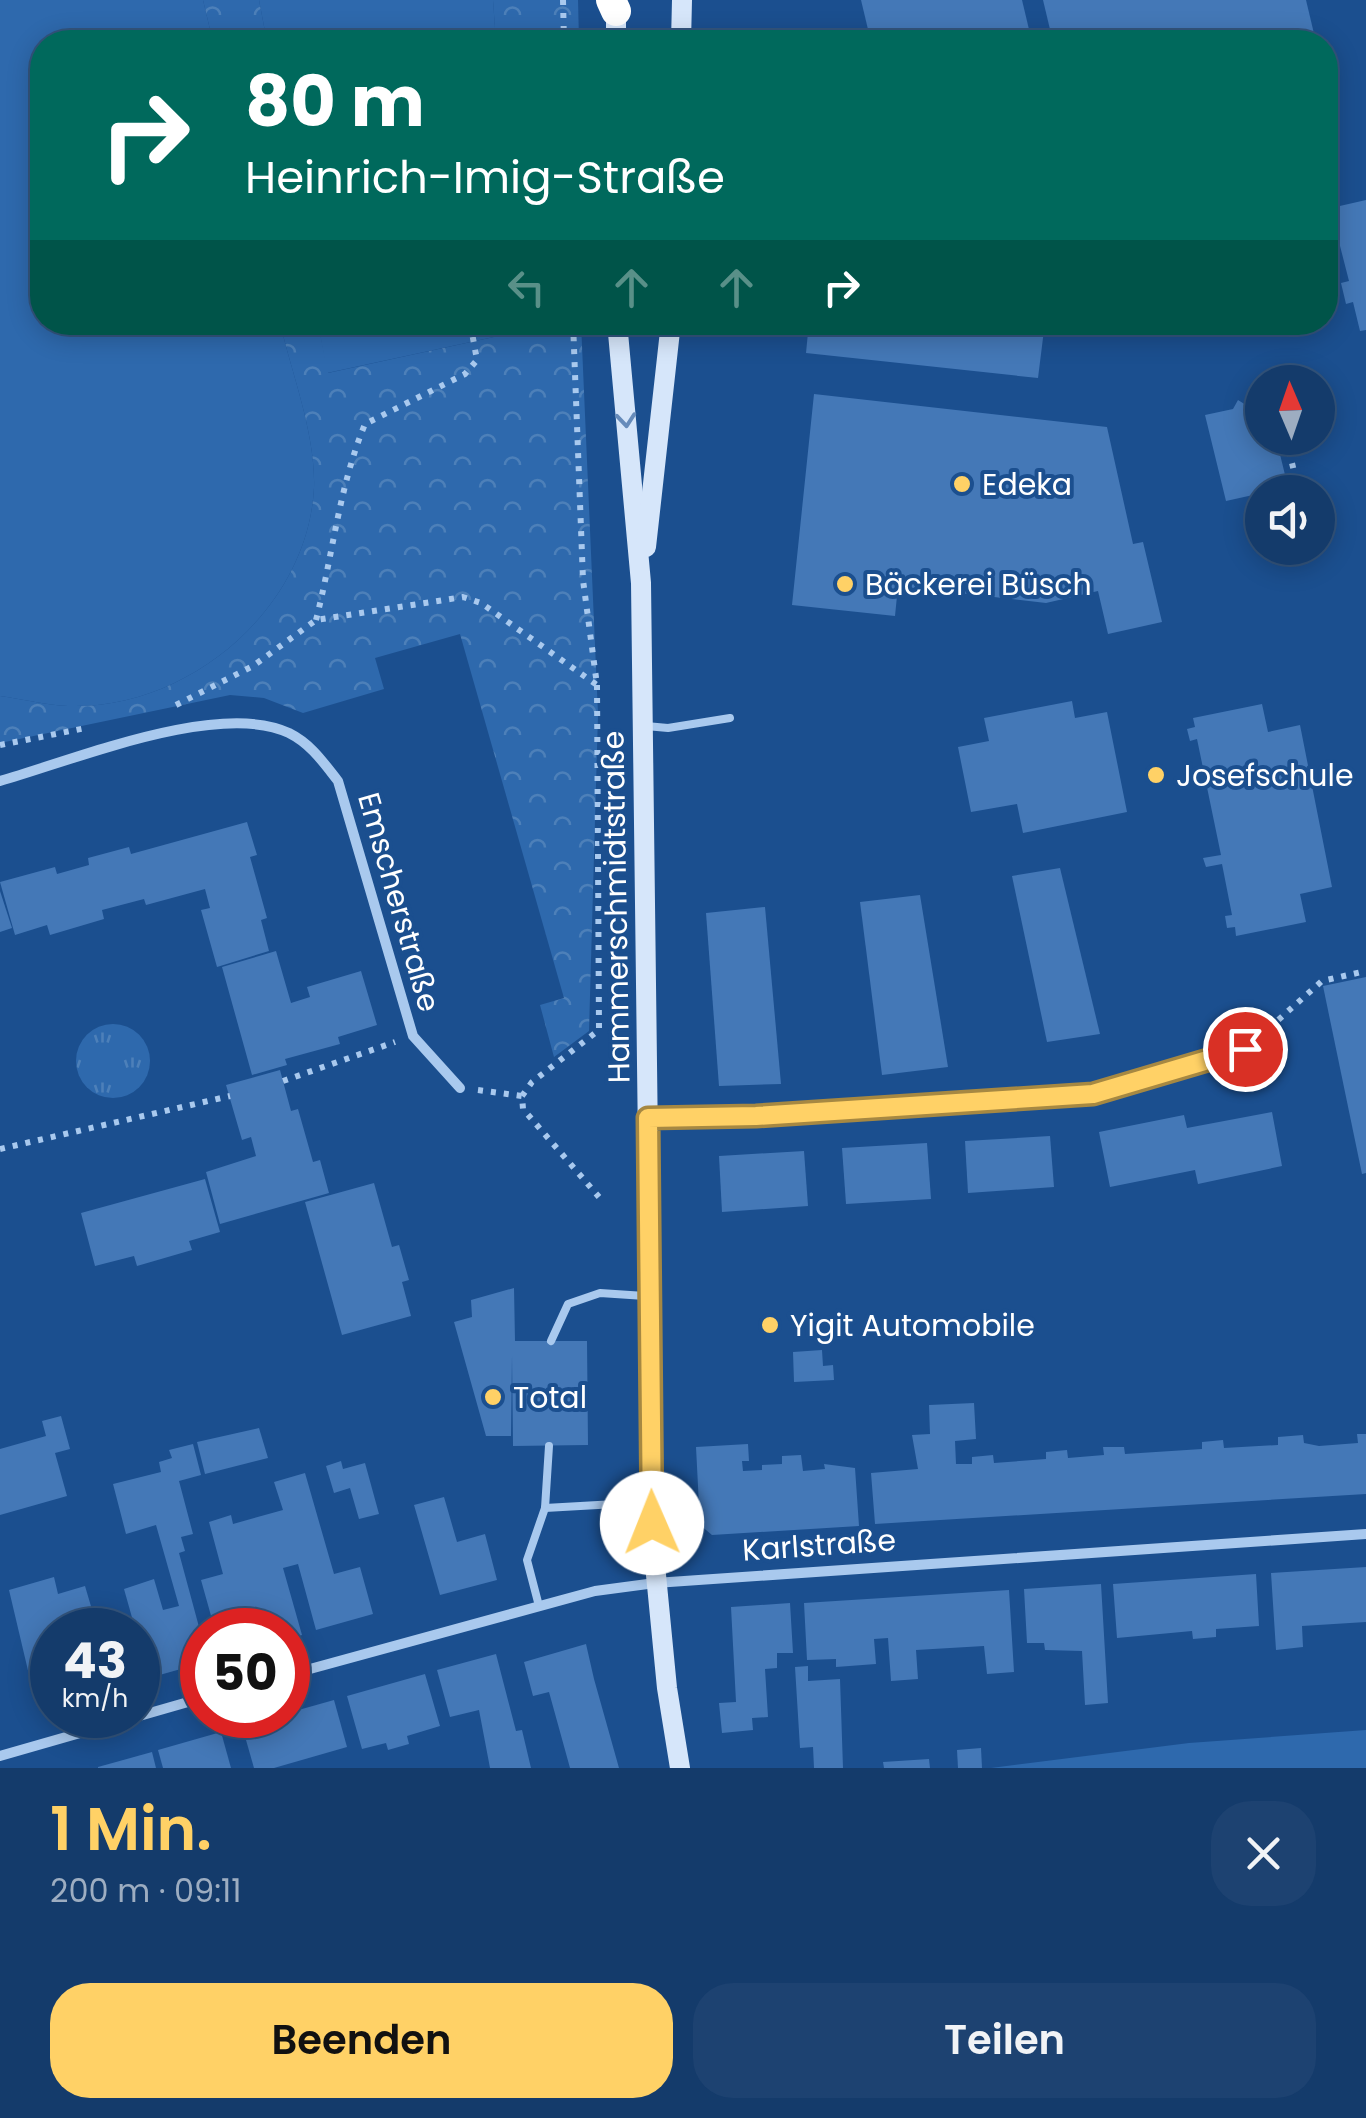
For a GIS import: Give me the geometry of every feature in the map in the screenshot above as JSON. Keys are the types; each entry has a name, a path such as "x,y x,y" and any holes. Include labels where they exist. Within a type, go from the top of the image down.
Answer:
{"main road":[{"path":"682,0 682,30"},
{"path":"614,4 615,30"},
{"name":"Hammerschmidtstraße","path":"618,335 641,583 651,1502 655,1583 680,1768"},
{"name":"Hammerschmidtstraße","path":"641,583 670,335"}],"street":[{"name":"Emscherstraße","path":"0,781 202,724 265,725 291,734 315,750 338,781 413,1036 460,1088"},
{"path":"648,1118 756,1116 1093,1094 1245,1049"},
{"name":"Karlstraße","path":"310,1669 595,1590 1366,1534"},
{"path":"0,1756 180,1704"}],"lane":[{"path":"644,726 668,728 730,718"},
{"path":"550,1341 568,1304 600,1292 650,1296"},
{"path":"539,1606 527,1560 545,1508 549,1446"},
{"path":"545,1508 651,1502"}],"path":[{"path":"564,0 564,30"},
{"path":"316,620 336,545 345,472 366,424 465,374 477,360 472,335"},
{"path":"574,335 584,580 597,686 599,1030 532,1082 522,1096 524,1110 598,1197"},
{"path":"166,707 254,666 316,620 463,597 481,603 597,686"},
{"path":"0,745 96,726"},
{"path":"1245,1049 1322,981 1366,972"},
{"path":"282,1080 413,1036"},
{"path":"460,1088 522,1096"},
{"path":"0,1149 230,1096"}],"green space":[{"path":"0,0 203,0 210,30 30,30 30,335 283,335 314,468 307,532 290,573 265,611 234,644 197,670 157,690 113,703 68,706 0,696"},
{"path":"203,0 259,0 265,30 210,30"},
{"path":"259,0 493,0 495,30 265,30"},
{"path":"493,0 578,0 579,30 495,30"},
{"path":"283,335 320,335 328,373 503,335 582,335 598,714 589,1031 554,1057 540,1005 564,998 460,634 375,658 384,689 303,713 264,698 230,695 0,743 0,696 68,706 113,703 157,690 197,670 234,644 265,611 290,573 307,532 314,468"},
{"path":"320,335 503,335 327,373"},
{"path":"113,1024 140,1034 150,1061 140,1088 113,1098 86,1088 76,1061 86,1034"},
{"path":"1366,1730 1366,1768 991,1768 1189,1743"}],"building":[{"path":"861,0 1022,0 1029,30 868,30"},
{"path":"1043,0 1306,0 1313,30 1050,30"},
{"path":"1366,200 1366,330 1360,331 1353,302 1346,304 1341,283 1349,281 1338,242 1338,206"},
{"path":"808,335 1043,335 1038,378 806,353"},
{"name":"Edeka","path":"814,394 1107,427 1133,544 1143,542 1162,622 1108,634 1098,591 1046,603 898,586 895,616 792,605"},
{"path":"1238,400 1245,404 1245,455 1280,455 1285,475 1245,475 1245,497 1226,501 1205,415 1233,409"},
{"path":"1072,701 1075,718 1107,712 1127,812 1023,833 1017,804 971,812 958,747 989,741 984,718"},
{"path":"1262,704 1268,732 1300,725 1332,887 1300,894 1306,922 1236,936 1235,927 1227,928 1225,916 1232,915 1222,864 1206,867 1203,858 1221,855 1197,739 1190,741 1187,729 1195,727 1193,718"},
{"path":"247,822 257,855 250,857 267,918 261,920 269,951 217,967 201,910 210,908 205,889 146,905 144,899 102,910 104,919 50,935 47,925 15,935 0,882 55,867 57,874 89,865 88,858 129,847 131,854"},
{"path":"1060,868 1100,1034 1047,1042 1012,876"},
{"path":"0,891 12,928 0,932"},
{"path":"920,895 948,1067 882,1075 860,902"},
{"path":"765,907 781,1084 719,1086 706,913"},
{"path":"276,951 291,1003 310,997 307,987 361,971 377,1025 338,1037 340,1044 285,1059 287,1065 252,1075 222,967"},
{"path":"1366,977 1366,1173 1362,1174 1323,986"},
{"path":"280,1070 291,1111 298,1109 313,1162 320,1160 329,1193 220,1224 206,1172 256,1156 251,1137 242,1140 226,1085"},
{"path":"1272,1112 1282,1166 1198,1184 1195,1170 1110,1187 1099,1132 1184,1115 1187,1128"},
{"path":"1050,1136 1054,1187 968,1193 965,1141"},
{"path":"927,1143 931,1199 846,1204 842,1148"},
{"path":"804,1151 808,1206 722,1212 719,1156"},
{"path":"205,1179 220,1232 189,1241 192,1250 137,1266 134,1256 95,1266 81,1213"},
{"path":"374,1183 392,1247 399,1245 409,1280 402,1282 411,1316 342,1335 305,1202"},
{"path":"514,1288 515,1341 587,1341 588,1445 513,1446 512,1356 511,1436 486,1436 454,1322 472,1317 471,1300"},
{"path":"822,1350 823,1366 833,1365 834,1380 794,1382 793,1352"},
{"path":"974,1403 976,1439 955,1441 956,1464 972,1464 972,1457 993,1455 994,1463 1046,1459 1046,1452 1067,1450 1068,1458 1104,1455 1103,1447 1124,1447 1125,1454 1202,1449 1202,1442 1223,1440 1224,1448 1278,1445 1278,1437 1303,1435 1304,1443 1319,1446 1358,1443 1357,1434 1366,1434 1366,1494 875,1524 871,1473 918,1469 912,1435 930,1434 929,1405"},
{"path":"61,1416 70,1449 55,1453 67,1496 0,1515 0,1449 46,1436 42,1421"},
{"path":"259,1428 268,1458 205,1474 197,1442"},
{"path":"193,1444 201,1475 179,1481 193,1534 181,1537 185,1551 179,1553 194,1608 180,1608 180,1669 160,1675 160,1608 129,1608 124,1589 154,1579 163,1610 179,1606 156,1525 126,1534 113,1484 161,1472 159,1462 172,1458 169,1450"},
{"path":"748,1444 749,1461 742,1461 743,1471 782,1464 782,1456 801,1455 803,1471 825,1469 824,1464 855,1468 859,1526 712,1535 700,1525 696,1447"},
{"path":"341,1461 343,1469 365,1463 379,1514 359,1519 350,1488 334,1493 326,1466"},
{"path":"305,1473 334,1574 360,1567 373,1614 316,1630 298,1564 283,1568 294,1608 209,1608 201,1580 223,1574 209,1522 231,1515 233,1524 283,1510 274,1482"},
{"path":"444,1497 457,1542 485,1534 497,1580 440,1595 414,1505"},
{"path":"1366,1567 1366,1622 1302,1626 1303,1647 1276,1650 1271,1573"},
{"path":"1256,1574 1259,1626 1216,1629 1216,1637 1193,1639 1192,1631 1117,1638 1113,1584"},
{"path":"54,1577 58,1594 85,1586 92,1608 30,1608 30,1679 9,1590"},
{"path":"1101,1584 1108,1703 1085,1705 1082,1651 1045,1650 1044,1643 1027,1643 1024,1589"},
{"path":"1009,1590 1014,1672 987,1674 984,1646 916,1650 918,1679 891,1681 888,1638 874,1639 876,1664 836,1667 836,1659 807,1660 804,1603"},
{"path":"790,1603 793,1653 777,1653 777,1668 765,1669 768,1717 752,1718 753,1730 722,1733 719,1703 736,1702 731,1607"},
{"path":"586,1644 619,1768 570,1768 549,1692 533,1696 524,1662"},
{"path":"496,1654 516,1731 522,1730 531,1768 490,1768 479,1710 450,1717 437,1670"},
{"path":"808,1666 808,1681 840,1679 843,1768 814,1768 813,1747 800,1748 795,1667"},
{"path":"425,1674 440,1726 407,1736 409,1744 388,1750 386,1743 362,1749 347,1696"},
{"path":"334,1700 347,1747 274,1768 254,1768 245,1738 310,1738 310,1707"},
{"path":"200,1738 223,1738 231,1768 163,1768 158,1750"},
{"path":"981,1748 982,1768 958,1768 957,1750"},
{"path":"152,1752 156,1768 98,1768 98,1767"},
{"path":"929,1759 930,1768 884,1768 883,1762"}],"place":[{"name":"Edeka","path":"962,484"},
{"name":"Bäckerei Büsch","path":"845,584"},
{"name":"Josefschule","path":"1156,775"},
{"name":"Yigit Automobile","path":"770,1325"},
{"name":"Total","path":"493,1397"}],"route":[{"path":"652,1523 648,1118 756,1116 1093,1094 1245,1049"}]}
